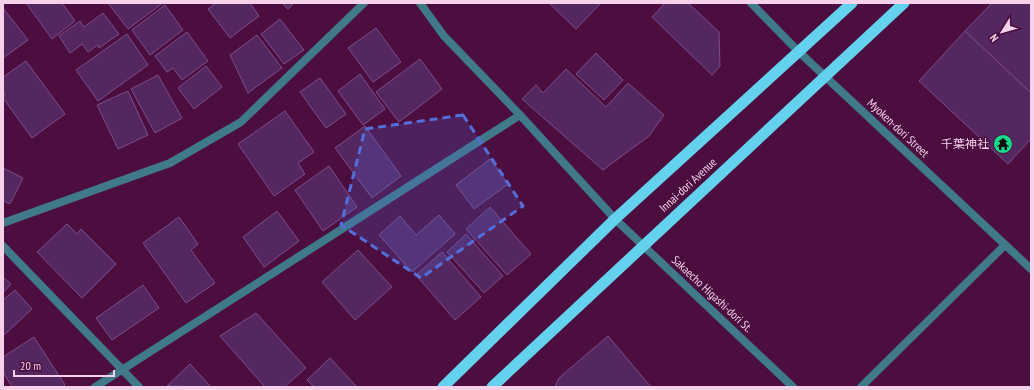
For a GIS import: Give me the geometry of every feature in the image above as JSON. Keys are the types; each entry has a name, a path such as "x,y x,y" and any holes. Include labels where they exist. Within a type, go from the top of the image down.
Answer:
{"highway":[{"name":"Innai-dori Avenue","path":"443,387 615,219 852,3"},
{"name":"Innai-dori Avenue","path":"492,387 904,3"}],"street":[{"path":"3,223 170,163 241,122 364,3"},
{"name":"Sakaecho Higashi-dori St.","path":"420,3 444,36 520,115 615,219 793,387"},
{"name":"Myoken-dori Street","path":"751,3 824,76 1031,269"},
{"path":"95,387 520,115"},
{"path":"861,387 1005,245"},
{"path":"3,246 139,387"}],"highlighted area":[{"path":"463,115 523,206 421,278 341,225 365,129"}],"building":[{"path":"26,3 62,3 75,21 52,39"},
{"path":"108,3 163,3 128,29"},
{"path":"216,3 250,3 259,16 230,38 208,9"},
{"path":"282,3 294,3 288,9"},
{"path":"549,3 601,3 576,29"},
{"path":"665,3 688,3 719,32 720,66 712,75 652,17"},
{"path":"992,3 1031,3 1031,93 965,31"},
{"path":"165,5 183,30 150,55 132,30"},
{"path":"3,8 28,40 3,58"},
{"path":"103,13 119,34 99,48 98,45 88,52 82,44 70,53 59,36 80,21 84,27"},
{"path":"280,19 304,50 284,64 261,34"},
{"path":"376,28 401,62 373,82 348,48"},
{"path":"965,31 1031,93 1031,139 1008,164 919,81"},
{"path":"187,32 208,61 182,80 173,68 167,72 155,56"},
{"path":"127,34 148,65 98,101 76,70"},
{"path":"257,35 282,68 248,93 230,55"},
{"path":"596,53 623,80 604,100 576,74"},
{"path":"420,59 442,89 399,122 376,92"},
{"path":"26,61 65,114 32,138 3,98 5,94 3,91 3,77"},
{"path":"206,66 222,87 194,109 178,88"},
{"path":"566,69 606,107 628,83 664,115 649,136 603,170 522,99 536,85 543,93"},
{"path":"360,74 385,109 363,125 338,91"},
{"path":"158,75 182,118 155,133 131,89"},
{"path":"320,78 346,114 326,128 300,92"},
{"path":"128,91 148,135 118,149 97,105"},
{"path":"285,111 314,152 298,163 305,174 274,196 238,144"},
{"path":"365,126 401,176 372,198 335,148"},
{"path":"490,159 508,184 474,209 456,185"},
{"path":"329,166 357,207 323,231 295,190"},
{"path":"3,168 23,178 10,204 3,201"},
{"path":"490,207 531,254 507,275 466,229"},
{"path":"277,211 299,241 264,267 243,237"},
{"path":"439,215 455,234 412,272 379,235 400,216 416,235"},
{"path":"179,217 198,244 191,250 215,283 186,303 143,243"},
{"path":"67,224 77,234 81,229 116,264 82,298 37,252"},
{"path":"466,234 503,276 484,293 447,252"},
{"path":"358,250 392,287 355,320 322,282"},
{"path":"442,252 481,297 455,320 416,275"},
{"path":"3,277 11,284 3,293"},
{"path":"143,285 159,308 112,340 96,318"},
{"path":"15,290 32,309 3,336 3,300"},
{"path":"256,313 306,368 284,387 265,387 220,336"},
{"path":"608,336 651,387 555,387 559,378"},
{"path":"34,337 65,385 63,387 12,387 3,372 3,357"},
{"path":"330,358 357,387 314,387 307,380"},
{"path":"190,364 211,387 167,386"}],"place":[{"name":"千葉神社","path":"1003,144"}]}
